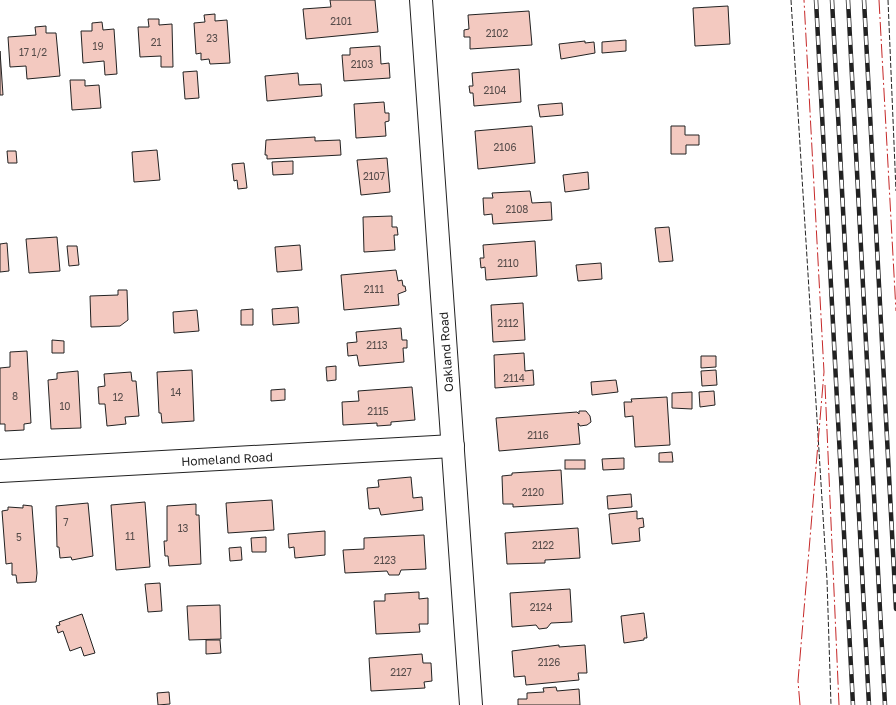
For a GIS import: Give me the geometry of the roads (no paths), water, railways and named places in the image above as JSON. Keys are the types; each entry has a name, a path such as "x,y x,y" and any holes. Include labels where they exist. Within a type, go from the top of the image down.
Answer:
{"street":[{"name":"Oakland Road","path":"421,0 471,705"},
{"name":"Homeland Road","path":"0,471 453,446"}],"railway":[{"path":"816,0 853,705"},
{"path":"832,0 869,705"},
{"path":"848,0 885,705"},
{"path":"864,0 896,609"}]}
